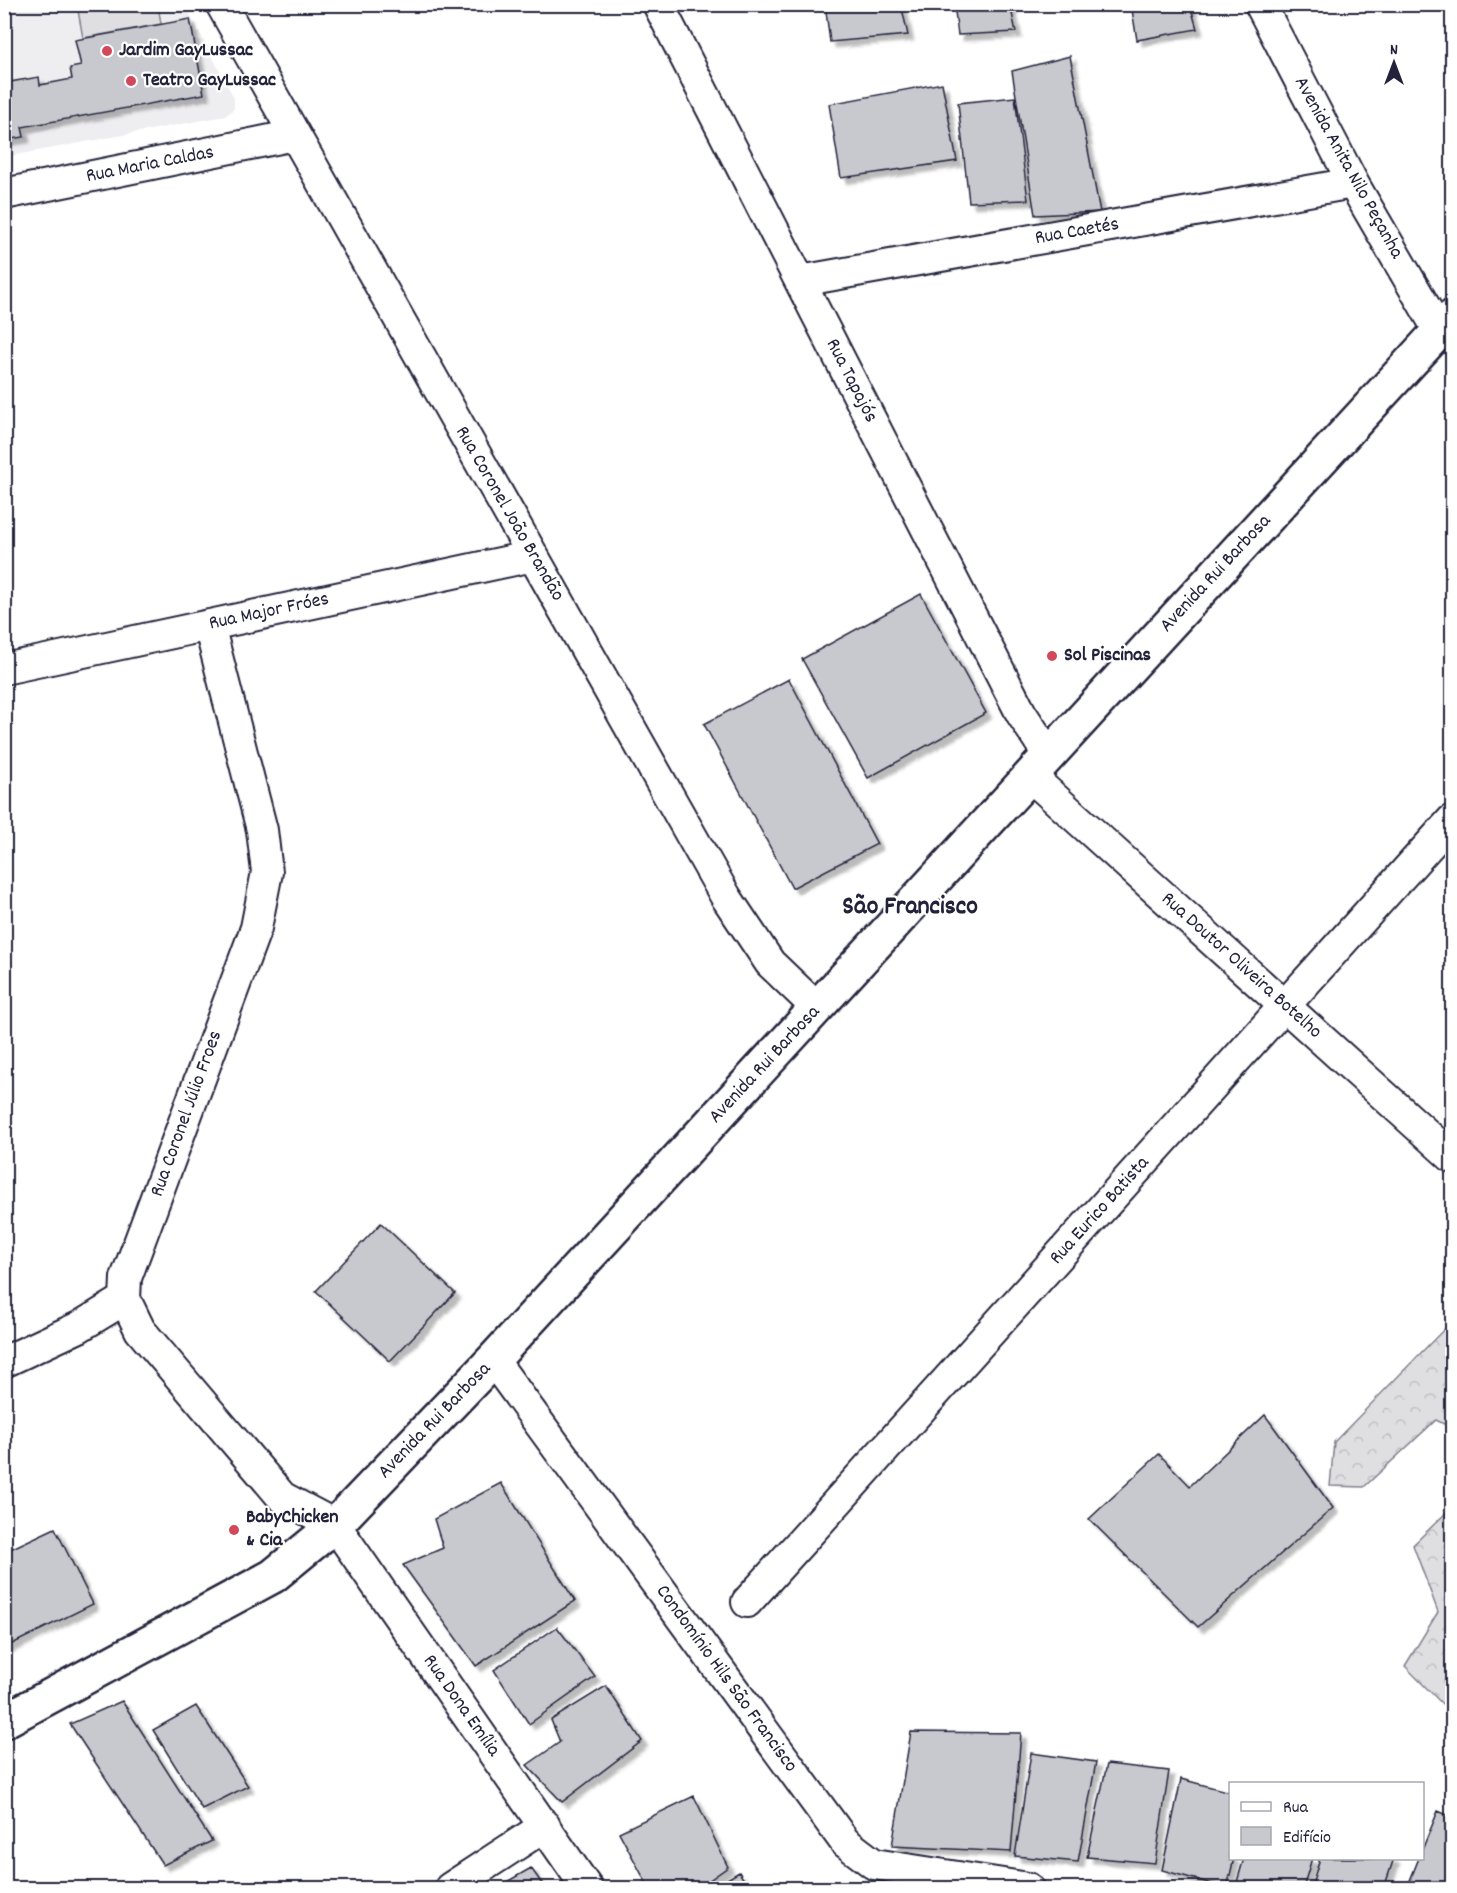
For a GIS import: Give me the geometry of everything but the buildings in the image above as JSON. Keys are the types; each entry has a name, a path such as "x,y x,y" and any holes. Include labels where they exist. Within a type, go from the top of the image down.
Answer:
{"main road":[{"name":"Avenida Rui Barbosa","path":"4,1721 92,1676 273,1576 335,1525 493,1360 1446,324"}],"street":[{"name":"Rua Coronel João Brandão","path":"221,4 726,897 770,963 817,1008"},
{"name":"Rua Tapajós","path":"658,4 1022,712 1040,766"},
{"name":"Avenida Anita Nilo Peçanha","path":"1260,4 1353,183 1446,324"},
{"name":"Rua Maria Caldas","path":"4,194 295,135"},
{"name":"Rua Caetés","path":"800,281 1353,183"},
{"name":"Rua Major Fróes","path":"4,669 533,556"},
{"name":"Rua Coronel Júlio Froes","path":"125,1299 126,1278 256,928 267,872 262,830 209,625"},
{"name":"Rua Doutor Oliveira Botelho","path":"1040,766 1285,1006 1452,1157"},
{"name":"Rua Eurico Batista","path":"747,1602 1452,820"},
{"path":"4,1362 79,1328 125,1299 140,1330 282,1497 335,1525"},
{"name":"Condomínio Hils São Francisco","path":"493,1360 845,1842 874,1864 1028,1888"},
{"name":"Rua Dona Emília","path":"335,1525 587,1888"},
{"path":"450,1888 545,1826"}],"shaded area":[{"name":"Jardim GayLussac","path":"5,5 185,5 234,98 234,109 225,116 5,157"}],"green space":[{"path":"77,5 158,5 161,24 83,38"},
{"path":"1452,1321 1452,1428 1436,1420 1364,1487 1330,1486 1334,1442"},
{"path":"1452,1507 1452,1714 1405,1666 1438,1612 1413,1545"}],"place":[{"name":"Jardim GayLussac","path":"107,51"},
{"name":"Teatro GayLussac","path":"131,81"},
{"name":"Sol Piscinas","path":"1052,656"},
{"name":"BabyChicken & Cia","path":"234,1530"}],"district":[{"name":"São Francisco","path":"910,907"}]}
